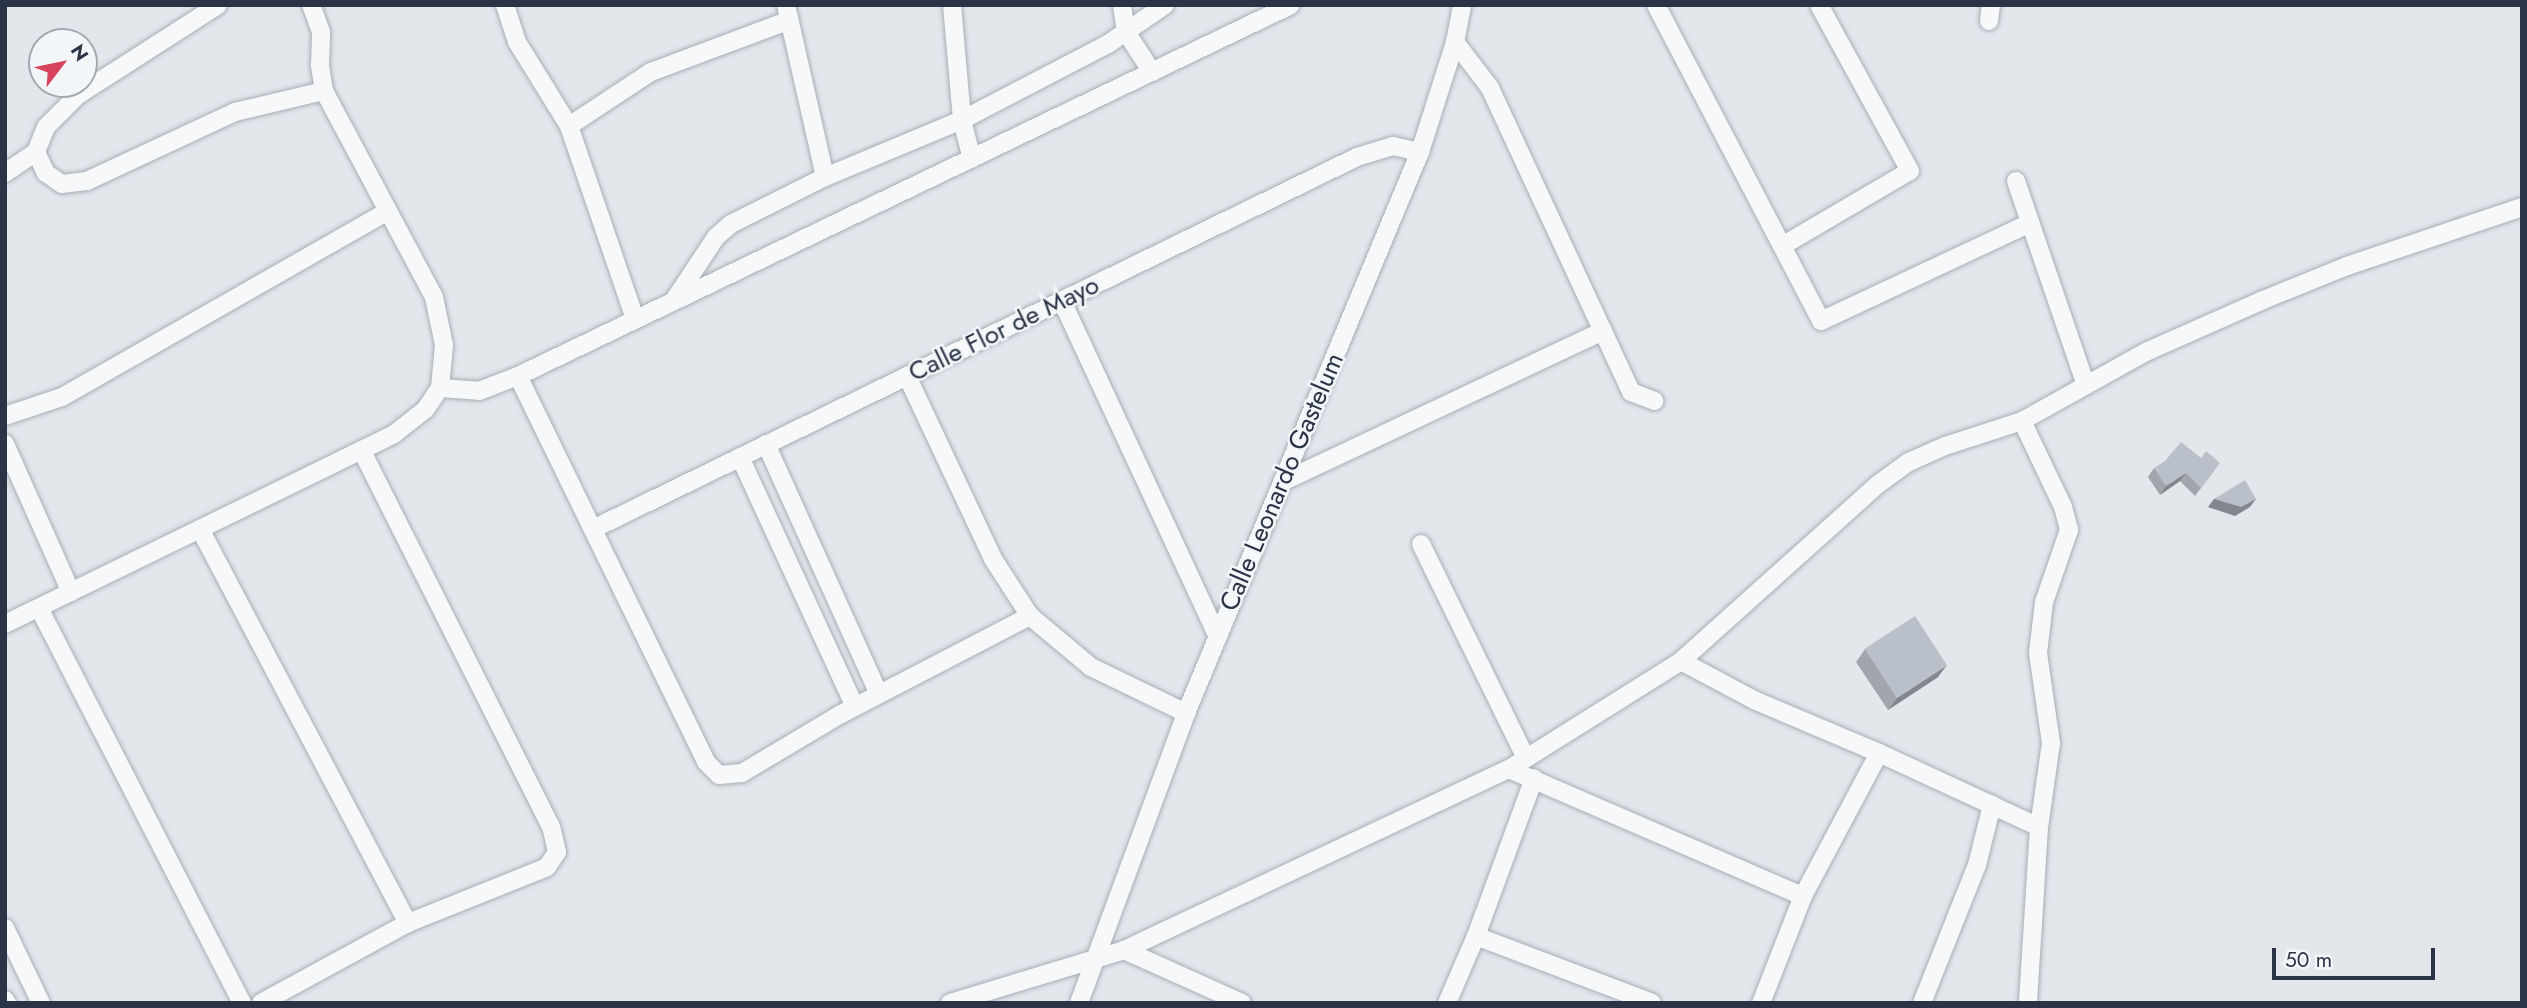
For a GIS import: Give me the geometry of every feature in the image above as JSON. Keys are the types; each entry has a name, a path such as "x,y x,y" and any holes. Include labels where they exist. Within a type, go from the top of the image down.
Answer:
{"street":[{"path":"5,173 36,152 46,127 78,95 218,5"},
{"path":"5,624 394,434 425,410 440,388 444,345 434,297 324,91 320,65 321,32 311,5"},
{"path":"505,5 517,42 569,126 635,319"},
{"path":"952,5 962,120 972,159"},
{"path":"1122,5 1126,32 1152,72"},
{"path":"673,302 716,237 732,224 825,177 962,120 1126,32 1165,5"},
{"path":"440,388 479,391 518,376 1291,5"},
{"name":"Calle Leonardo Gastelum","path":"1079,1003 1186,713 1420,152 1455,42 1462,5"},
{"path":"1782,246 1910,171 1819,5"},
{"path":"1661,7 1821,321 2030,223"},
{"path":"569,126 651,72 788,13 825,177"},
{"path":"1455,42 1490,88 1631,392 1654,401"},
{"path":"36,152 46,173 62,184 87,181 235,112 324,91"},
{"name":"Calle Flor de Mayo","path":"593,529 1357,157 1393,146 1420,152"},
{"path":"2016,181 2086,385"},
{"path":"950,1003 1124,950 1509,769 1681,661 1877,485 1909,462 1945,446 2022,421 2148,351 2263,300 2347,266 2522,207"},
{"path":"5,416 62,397 388,211"},
{"path":"1062,301 1218,637"},
{"path":"1282,482 1603,331"},
{"path":"518,376 706,762 719,775 742,773 855,707 1030,616"},
{"path":"907,376 993,559 1030,616 1091,667 1186,713"},
{"path":"2022,421 2063,508 2069,530 2044,602 2038,653 2051,743 2039,827 2028,1003"},
{"path":"5,444 71,592"},
{"path":"766,444 879,694"},
{"path":"261,1003 408,923 547,867 557,852 551,827 361,450"},
{"path":"740,457 855,707"},
{"path":"200,529 408,923"},
{"path":"1421,544 1526,758"},
{"path":"39,608 242,1003"},
{"path":"1681,661 1755,700 1880,753 2039,827"},
{"path":"1761,1003 1803,896 1880,753"},
{"path":"1509,769 1803,896"},
{"path":"1447,1003 1476,936 1534,778"},
{"path":"1922,1003 1977,864 1992,805"},
{"path":"5,928 41,1003"},
{"path":"1476,936 1652,1003"},
{"path":"1124,950 1242,1003"}],"building":[{"path":"2181,442 2201,458 2206,451 2220,463 2201,488 2186,473 2166,486 2154,468 2165,461"},
{"path":"2245,480 2256,499 2241,507 2214,499"},
{"path":"1915,616 1947,665 1897,698 1865,649"}]}
